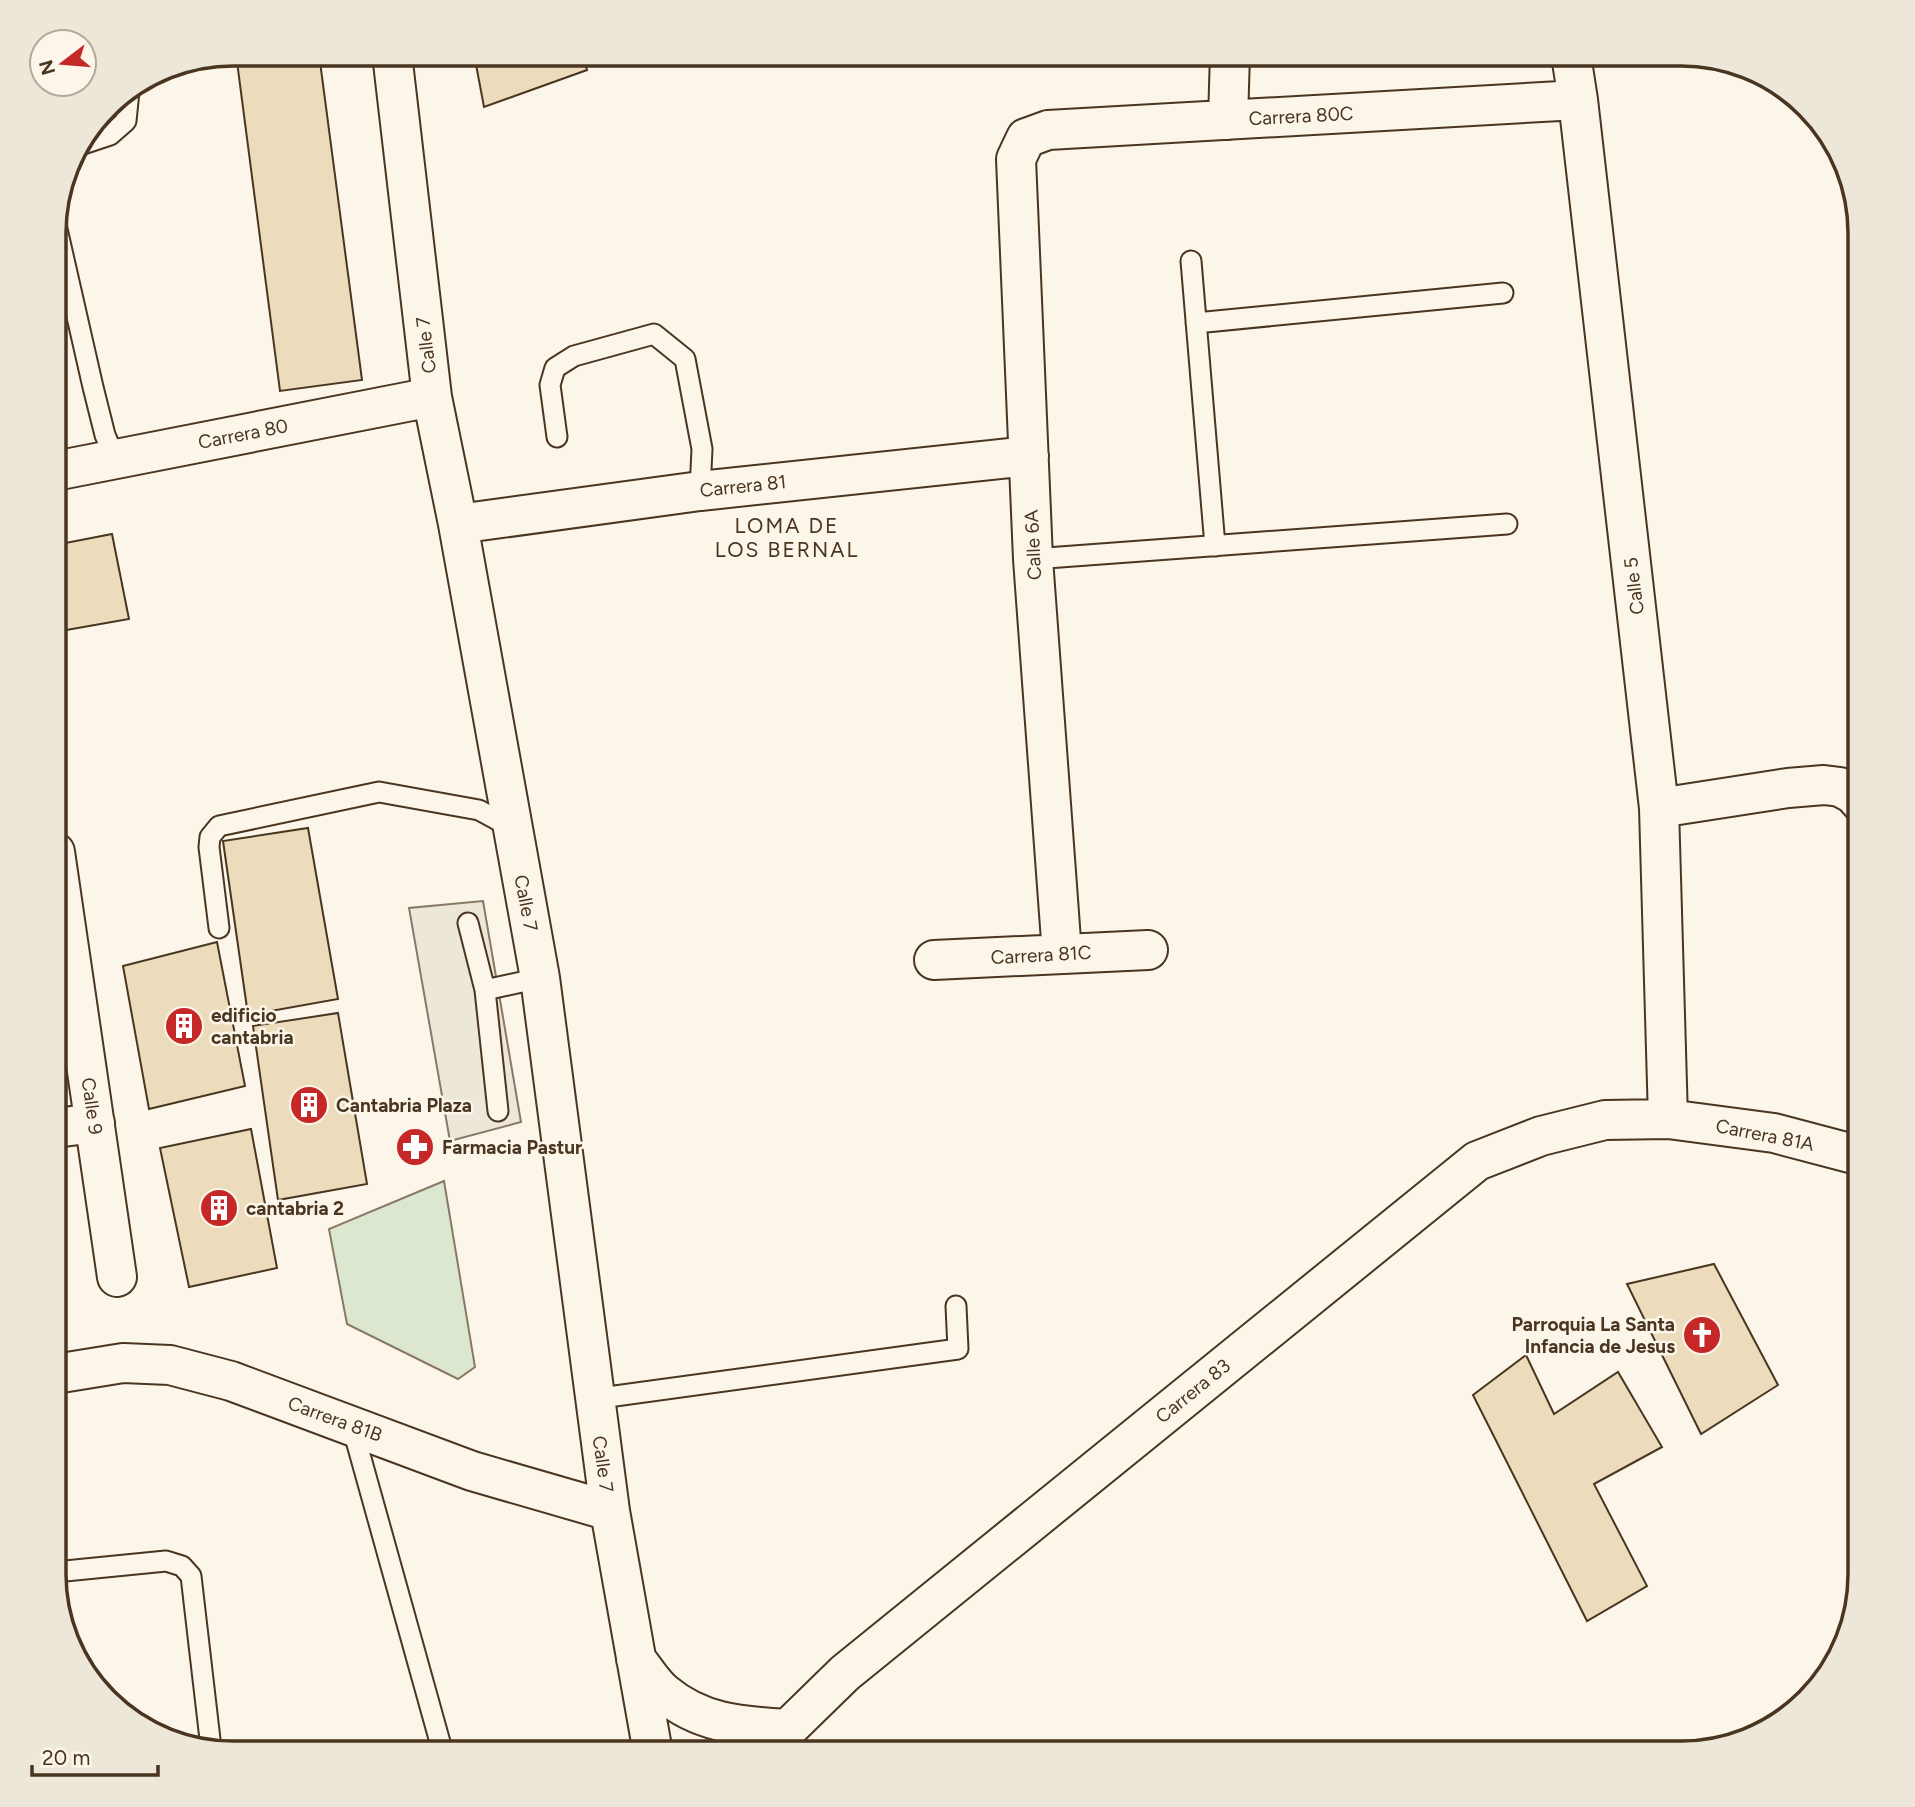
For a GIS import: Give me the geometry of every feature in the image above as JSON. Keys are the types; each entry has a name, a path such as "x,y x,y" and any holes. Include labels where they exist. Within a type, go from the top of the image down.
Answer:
{"street":[{"name":"Calle 7","path":"393,66 432,397 458,524 540,978 593,1399 651,1741"},
{"path":"1228,120 1230,66"},
{"name":"Calle 5","path":"1573,66 1659,808 1668,1119"},
{"name":"Carrera 80C","path":"1026,138 1048,130 1578,100"},
{"name":"Calle 6A","path":"1026,138 1016,159 1032,559 1062,954"},
{"name":"Carrera 80","path":"67,468 432,397"},
{"name":"Carrera 81","path":"458,524 700,491 1029,456"},
{"path":"1659,808 1788,788 1824,785 1840,787 1848,791"},
{"name":"Calle 9","path":"67,933 117,1277"},
{"name":"Carrera 81C","path":"934,960 1148,950"},
{"name":"Carrera 81A","path":"1668,1119 1773,1133 1848,1153"},
{"name":"Carrera 83","path":"775,1741 845,1673 1477,1161 1541,1136 1605,1120 1668,1119"},
{"path":"67,1126 95,1123"},
{"name":"Carrera 81B","path":"67,1372 123,1363 170,1366 230,1381 472,1471 610,1511"},
{"path":"636,1659 663,1692 699,1716 738,1725 775,1741"}],"lane":[{"path":"96,140 110,135 126,121 128,105"},
{"path":"1191,261 1215,546"},
{"path":"67,272 105,435 115,458"},
{"path":"1196,323 1503,293"},
{"path":"556,437 550,384 555,368 574,356 654,334 685,359 702,449 700,491"},
{"path":"1032,559 1507,524"},
{"path":"219,928 209,846 211,837 219,826 379,792 479,810 512,828"},
{"path":"468,923 485,990 498,1111"},
{"path":"485,990 540,978"},
{"path":"593,1399 958,1349 956,1306"},
{"path":"352,1426 440,1741"},
{"path":"67,1572 166,1561 182,1566 191,1576 210,1739"}],"green space":[{"path":"444,1181 475,1367 458,1379 347,1324 329,1229"}],"shaded area":[{"path":"483,901 521,1122 450,1141 409,908"}],"building":[{"path":"238,66 321,66 362,380 280,391"},
{"path":"476,66 586,66 587,70 484,107"},
{"path":"112,534 129,619 67,630 67,543"},
{"path":"308,828 338,999 248,1015 223,841"},
{"name":"edificio cantabria","path":"217,942 245,1086 149,1109 123,966"},
{"name":"Cantabria Plaza","path":"338,1013 367,1184 278,1200 253,1026"},
{"name":"cantabria 2","path":"251,1129 277,1268 189,1287 160,1148"},
{"name":"Parroquia La Santa Infancia de Jesus","path":"1714,1264 1778,1385 1701,1434 1627,1284"},
{"path":"1526,1355 1554,1414 1618,1372 1662,1447 1594,1484 1647,1586 1587,1621 1473,1395"}],"place":[{"name":"edificio cantabria","path":"184,1026"},
{"name":"Cantabria Plaza","path":"309,1105"},
{"name":"Farmacia Pastur","path":"415,1147"},
{"name":"cantabria 2","path":"219,1208"},
{"name":"Parroquia La Santa Infancia de Jesus","path":"1702,1335"}],"district":[{"name":"LOMA DE LOS BERNAL","path":"787,537"}]}
